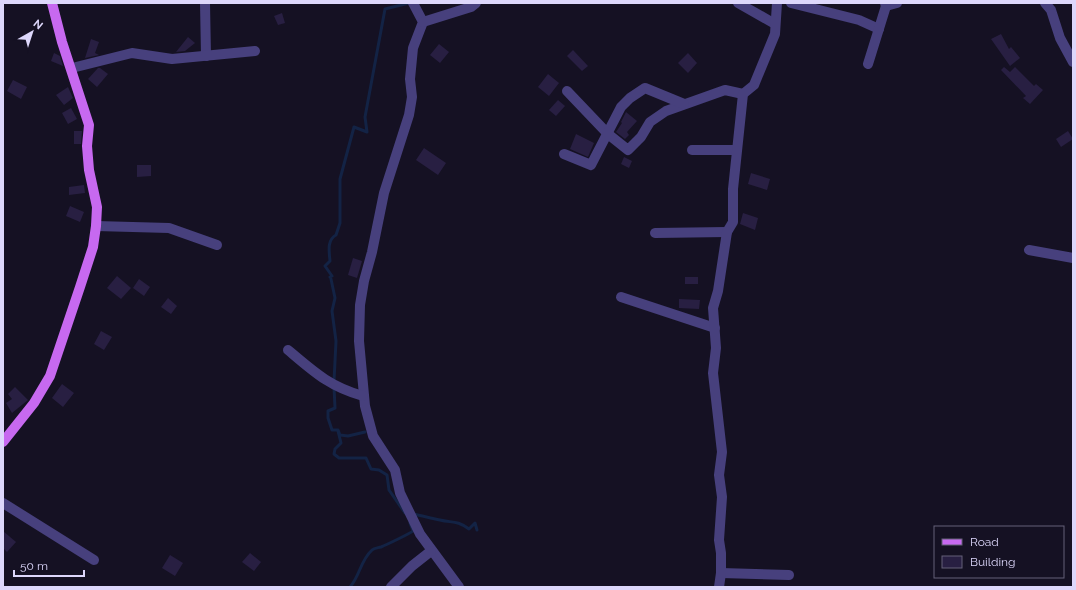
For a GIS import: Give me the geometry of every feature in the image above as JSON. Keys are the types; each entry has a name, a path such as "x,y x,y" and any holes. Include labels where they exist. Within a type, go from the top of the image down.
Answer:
{"main road":[{"path":"3,442 34,403 50,376 93,247 96,226 97,207 89,170 89,125 72,68 62,42 52,3"}],"street":[{"path":"205,3 206,56"},
{"path":"413,3 423,22 413,48 410,78 412,97 409,115 384,192 360,305 359,342 362,355 363,396 373,436 395,470 400,493 407,508 431,551 459,587"},
{"path":"423,22 471,7 476,3"},
{"path":"738,3 775,24"},
{"path":"719,587 721,553 719,540 722,497 719,475 722,452 713,373 716,348 713,308 718,291 727,232 733,222 733,189 736,150 743,94 754,85 775,34 777,3"},
{"path":"791,3 860,20 879,29"},
{"path":"868,64 885,4 897,3"},
{"path":"1045,3 1052,10 1060,38 1073,62"},
{"path":"72,68 132,53 172,59 255,51"},
{"path":"564,154 591,165 621,107 630,98 645,88 684,104"},
{"path":"566,91 608,134 628,150 641,137 650,122 666,112 684,104 725,90 743,94"},
{"path":"692,150 736,150"},
{"path":"96,226 169,228 217,245"},
{"path":"655,233 727,232"},
{"path":"1029,250 1073,258"},
{"path":"621,297 715,328"},
{"path":"288,350 327,382 344,391 363,396"},
{"path":"3,503 94,560"},
{"path":"391,587 412,566 431,551"},
{"path":"721,573 789,575"}],"building":[{"path":"282,13 285,23 278,25 274,16"},
{"path":"1001,34 1009,49 1011,47 1020,58 1010,66 991,39"},
{"path":"188,37 195,43 185,51 176,52"},
{"path":"91,39 99,42 95,53 99,55 85,58"},
{"path":"439,44 449,52 440,63 430,55"},
{"path":"573,50 588,66 582,71 567,56"},
{"path":"54,53 60,56 63,66 51,61"},
{"path":"688,53 697,63 688,73 678,63"},
{"path":"1004,67 1010,72 1015,67 1034,86 1036,84 1043,90 1030,104 1023,98 1026,96 1001,70"},
{"path":"98,68 108,74 97,87 88,79"},
{"path":"548,74 559,83 549,96 538,87"},
{"path":"13,80 27,87 21,99 7,91"},
{"path":"68,87 73,98 64,105 56,95"},
{"path":"558,100 565,106 556,116 549,110"},
{"path":"71,108 77,119 68,124 62,113"},
{"path":"626,112 637,121 627,132 629,135 625,139 616,132 622,123 621,122"},
{"path":"74,131 82,131 81,144 74,144"},
{"path":"1068,131 1073,139 1061,147 1056,139"},
{"path":"576,134 594,143 588,157 570,149"},
{"path":"424,148 446,163 438,175 416,160"},
{"path":"624,157 632,161 629,168 621,164"},
{"path":"137,165 151,165 151,176 137,177"},
{"path":"751,173 770,179 767,190 748,184"},
{"path":"84,185 85,193 69,195 69,187"},
{"path":"70,206 84,212 80,222 66,216"},
{"path":"743,213 758,218 755,230 740,224"},
{"path":"353,258 362,261 357,278 348,275"},
{"path":"117,276 131,288 121,299 107,288"},
{"path":"685,277 698,277 698,284 685,284"},
{"path":"139,279 150,287 144,296 133,288"},
{"path":"168,298 177,306 171,314 161,307"},
{"path":"679,299 700,300 699,309 679,308"},
{"path":"101,331 112,337 104,350 94,344"},
{"path":"62,384 74,393 63,407 52,398"},
{"path":"15,387 28,400 12,413 6,403 12,399 8,394"},
{"path":"3,531 16,542 7,552 3,548"},
{"path":"250,553 261,562 254,571 242,562"},
{"path":"170,555 183,563 175,576 162,568"}],"waterway":[{"path":"330,277 332,276 325,266 330,261 330,243 336,235 340,223 340,179 354,127 367,132 365,117 385,9 409,3"},
{"path":"331,279 335,298 332,311 336,341 334,381"},
{"path":"334,387 335,408 328,411 328,418 332,430 338,430 340,435 348,436 365,432"},
{"path":"338,431 341,443 335,449 334,454 339,458 366,458 371,469 379,470 387,475 389,490 405,513"},
{"path":"413,514 458,523 469,529 475,523 477,530"},
{"path":"350,587 368,554 375,548 388,544 413,531 410,523"}]}
